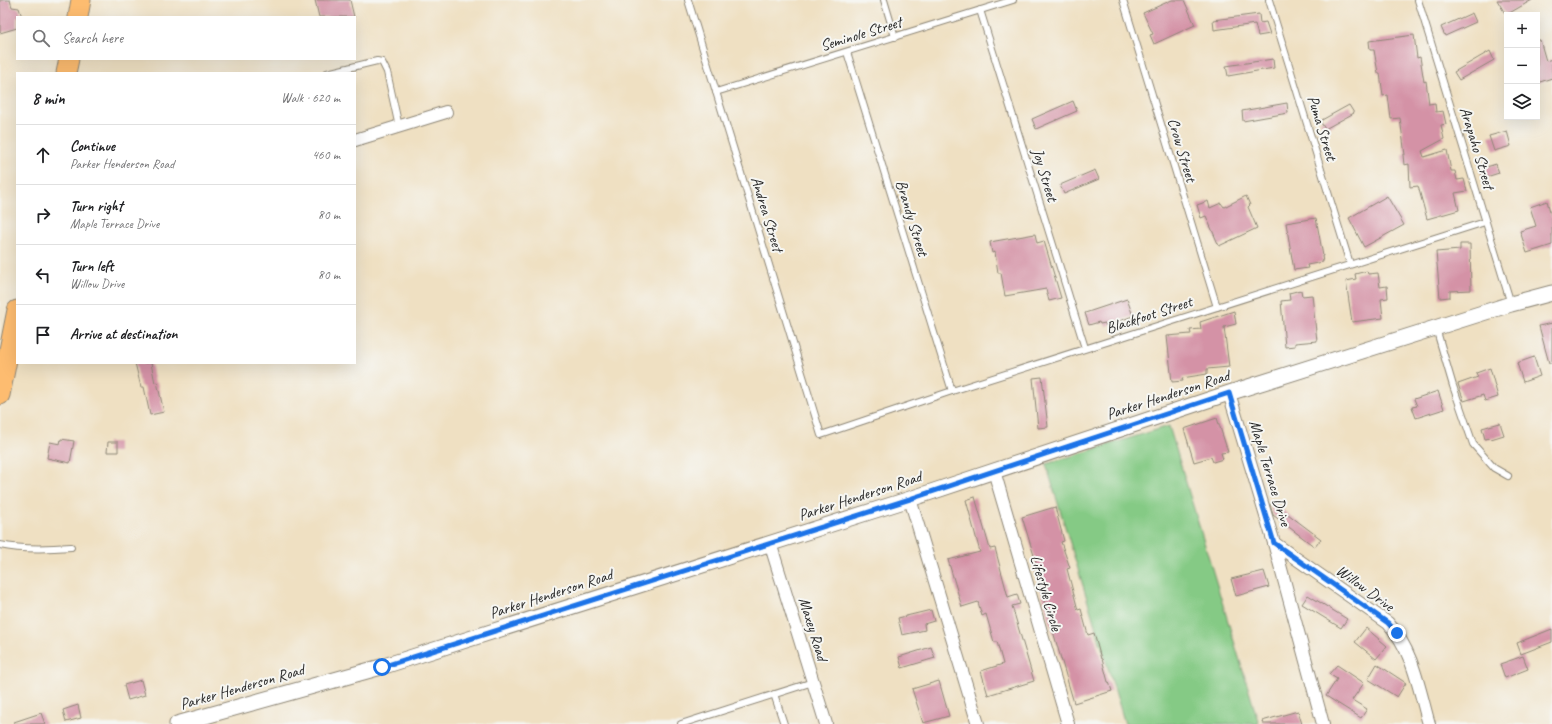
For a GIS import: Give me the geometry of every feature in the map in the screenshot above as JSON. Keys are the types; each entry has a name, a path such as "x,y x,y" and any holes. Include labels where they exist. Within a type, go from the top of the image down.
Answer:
{"main road":[{"path":"78,16 81,0"},
{"path":"66,72 69,60"},
{"path":"0,395 16,315"}],"street":[{"path":"356,140 446,112"},
{"name":"Parker Henderson Road","path":"177,724 382,667 910,499 1229,393 1511,304 1552,293"},
{"name":"Maple Terrace Drive","path":"1229,393 1274,543 1323,724"},
{"name":"Lifestyle Circle","path":"994,471 1068,724"},
{"path":"910,499 978,724"},
{"name":"Maxey Road","path":"770,543 826,724"},
{"name":"Willow Drive","path":"1274,543 1388,623 1397,633 1409,657 1429,724"}],"lane":[{"name":"Andrea Street","path":"688,0 821,435"},
{"path":"884,0 895,37"},
{"name":"Seminole Street","path":"716,92 1013,0"},
{"name":"Crow Street","path":"1123,0 1217,307"},
{"name":"Puma Street","path":"1269,0 1350,264"},
{"name":"Arapaho Street","path":"1418,0 1511,304"},
{"name":"Joy Street","path":"980,10 1085,348"},
{"name":"Brandy Street","path":"847,52 952,390"},
{"path":"331,72 377,61 382,62 387,72 399,127"},
{"name":"Blackfoot Street","path":"821,435 952,390 1485,222"},
{"path":"1436,328 1453,386 1473,444 1494,468 1508,476"},
{"path":"0,545 46,549 71,546"},
{"path":"681,724 813,682"},
{"path":"774,694 784,724"}],"green space":[{"path":"1169,426 1259,724 1125,724 1046,464"}],"building":[{"path":"0,0 10,0 12,7 19,8 22,16 16,16 16,28 0,33"},
{"path":"315,0 350,0 354,16 319,16"},
{"path":"1172,0 1184,0 1195,25 1154,44 1150,35 1153,34 1143,13"},
{"path":"1497,0 1532,0 1511,12 1504,12"},
{"path":"1472,13 1476,22 1445,36 1441,27"},
{"path":"1259,14 1260,23 1266,22 1270,34 1258,36 1255,24 1214,30 1213,20"},
{"path":"1414,35 1417,58 1420,57 1424,82 1426,81 1429,104 1435,103 1436,112 1443,111 1446,124 1441,125 1444,139 1422,151 1424,157 1447,150 1451,171 1455,171 1457,180 1464,179 1467,191 1455,193 1459,210 1427,219 1418,186 1410,187 1409,164 1404,165 1403,155 1405,155 1400,118 1391,119 1388,95 1383,96 1380,73 1378,73 1374,50 1370,50 1369,41"},
{"path":"1540,40 1546,61 1552,59 1552,78 1540,82"},
{"path":"1490,51 1494,60 1459,80 1454,72"},
{"path":"1273,59 1274,68 1228,76 1226,66"},
{"path":"1073,101 1077,111 1036,129 1032,119"},
{"path":"1287,103 1288,113 1243,121 1242,111"},
{"path":"1349,105 1354,113 1325,129 1320,121"},
{"path":"1507,131 1511,146 1494,151 1489,136"},
{"path":"1496,164 1499,173 1483,178 1480,169"},
{"path":"1095,170 1099,179 1064,194 1060,185"},
{"path":"1246,196 1250,205 1248,207 1257,228 1219,246 1206,216 1201,218 1197,205 1208,201 1210,208 1221,203 1224,207"},
{"path":"1387,196 1404,225 1364,247 1349,218"},
{"path":"1547,201 1552,218 1552,245 1527,253 1520,231 1536,226 1530,207"},
{"path":"1316,218 1323,262 1307,265 1308,268 1294,270 1286,223"},
{"path":"1035,234 1037,243 1044,241 1061,298 1049,301 1046,289 1005,296 1001,273 998,273 995,252 992,253 990,242"},
{"path":"1460,244 1470,244 1471,290 1450,291 1450,297 1440,298 1436,252 1460,250"},
{"path":"1367,271 1368,274 1378,273 1380,287 1387,286 1388,298 1381,299 1383,318 1352,322 1346,281 1356,279 1355,274"},
{"path":"1301,290 1302,296 1312,295 1317,341 1295,343 1295,346 1285,347 1281,301 1290,300 1289,293"},
{"path":"1127,299 1133,316 1106,326 1105,323 1100,324 1099,322 1089,325 1085,313"},
{"path":"1234,311 1236,324 1224,327 1229,367 1207,369 1207,374 1182,378 1183,381 1172,382 1167,336 1191,334 1190,330 1201,329 1200,322"},
{"path":"1552,323 1552,363 1549,363 1539,326"},
{"path":"1534,357 1540,376 1523,382 1517,363"},
{"path":"135,364 151,364 155,383 157,382 164,412 150,415 144,387 141,387"},
{"path":"1490,368 1498,397 1485,401 1483,395 1464,401 1458,384 1478,377 1476,373"},
{"path":"1042,377 1048,427 1038,428 1033,378"},
{"path":"1438,391 1444,409 1416,418 1412,407 1417,406 1414,399"},
{"path":"1217,418 1228,452 1221,453 1223,459 1213,462 1211,457 1194,462 1184,429"},
{"path":"1500,423 1504,435 1491,439 1485,439 1482,428"},
{"path":"61,439 74,441 70,463 47,458 50,442 60,444"},
{"path":"108,442 118,442 118,452 107,452"},
{"path":"975,497 990,549 995,548 1008,597 1017,594 1020,604 1012,606 1034,681 988,695 981,671 1003,664 997,642 994,642 986,614 982,616 978,602 962,607 948,560 980,552 966,500"},
{"path":"1272,502 1321,539 1315,547 1273,515 1270,505"},
{"path":"1055,507 1064,541 1061,542 1070,568 1067,569 1078,610 1081,609 1088,635 1094,633 1112,691 1074,703 1033,563 1036,562 1022,517"},
{"path":"1264,571 1269,587 1236,596 1231,579"},
{"path":"1308,595 1347,619 1341,628 1302,604"},
{"path":"931,610 934,621 924,624 925,630 902,635 898,618"},
{"path":"1366,628 1387,646 1376,659 1355,642"},
{"path":"1552,629 1552,642 1521,654 1517,643"},
{"path":"931,647 935,658 902,668 899,657"},
{"path":"1523,656 1528,669 1505,678 1500,664"},
{"path":"1377,664 1406,683 1397,697 1368,679"},
{"path":"1337,665 1364,683 1352,700 1367,709 1361,718 1326,696 1337,679 1329,674"},
{"path":"141,680 145,695 128,700 124,685"},
{"path":"939,681 949,716 923,723 912,689"},
{"path":"78,705 81,718 66,722 63,710"},
{"path":"1298,711 1302,724 1263,724 1262,721"},
{"path":"41,713 45,724 14,724 14,722"}],"route":[{"path":"382,667 910,499 1229,393 1274,543 1388,623 1397,633"}]}
